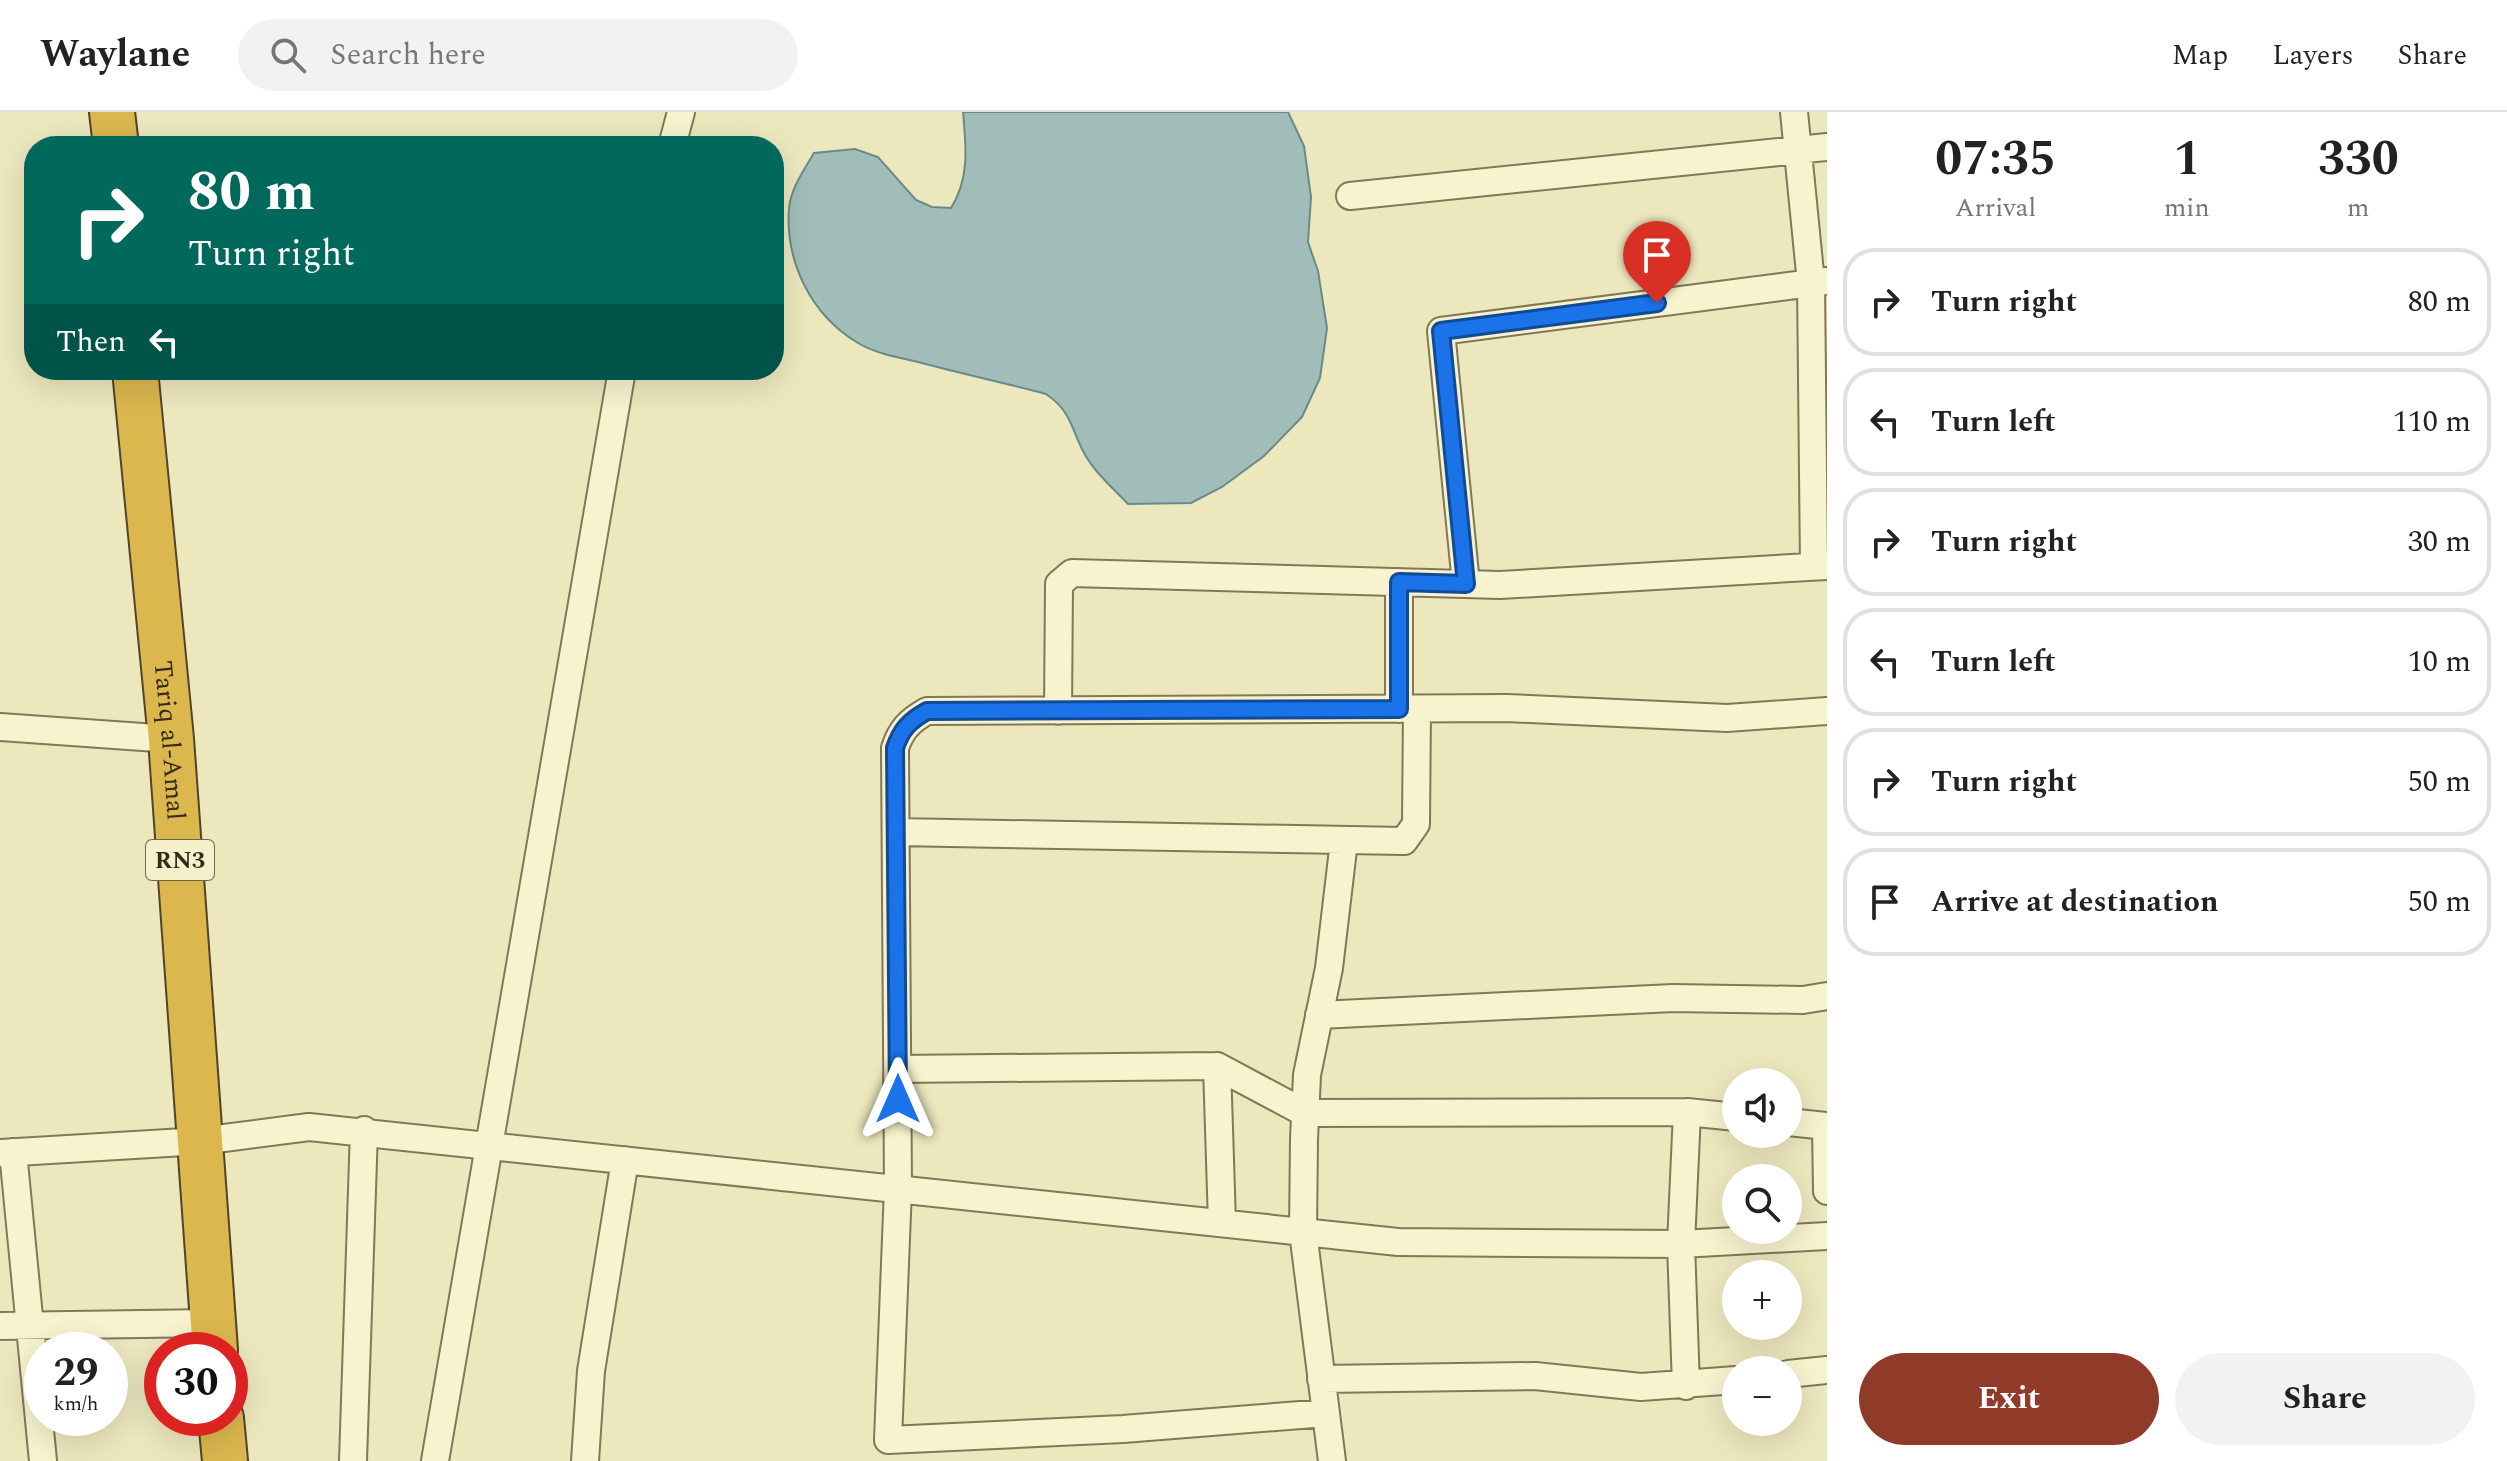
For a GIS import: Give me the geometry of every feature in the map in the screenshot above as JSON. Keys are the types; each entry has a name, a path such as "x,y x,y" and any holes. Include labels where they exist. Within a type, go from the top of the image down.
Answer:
{"highway":[{"path":"112,112 115,136"},
{"name":"Tariq al-Amal","path":"136,380 171,739 213,1332"},
{"path":"223,1436 225,1461"}],"street":[{"path":"675,136 681,112"},
{"path":"1058,711 1059,584 1072,573 1516,585 1820,566 1819,282 1794,112"},
{"path":"1350,196 1827,147"},
{"path":"1466,584 1441,331 1819,282"},
{"path":"435,1461 620,380"},
{"path":"896,832 1397,842 1414,831 1399,582"},
{"path":"1326,1413 1123,1429 888,1440 898,1188 895,748 900,732 927,711 1507,708 1727,718 1827,711"},
{"path":"0,727 171,739"},
{"path":"1332,1461 1303,1232 1305,1113 1307,1075 1329,968 1344,841"},
{"path":"1319,1015 1673,998 1803,1000 1827,996"},
{"path":"898,1069 1217,1066 1305,1113 1687,1112 1722,1116"},
{"path":"1217,1066 1222,1223"},
{"path":"1686,1386 1681,1244 1687,1112"},
{"path":"1802,1123 1827,1126 1827,1191"},
{"path":"43,1461 7,1152 201,1141 309,1127 364,1130 1398,1242 1681,1244 1827,1236"},
{"path":"353,1461 364,1130"},
{"path":"585,1461 591,1371 625,1160"},
{"path":"0,1326 144,1333"},
{"path":"1802,1373 1827,1370"},
{"path":"1321,1379 1535,1376 1641,1387 1722,1382"}],"water":[{"path":"963,112 1288,112 1304,146 1311,197 1308,242 1318,271 1327,328 1320,378 1302,417 1264,456 1222,487 1191,503 1128,504 1092,465 1065,413 1046,394 881,353 858,343 827,318 804,285 791,248 789,228 792,193 814,153 855,149 878,157 916,200 932,207 951,208 964,173"}],"route":[{"path":"898,1099 895,748 900,732 927,711 1399,709 1399,582 1466,584 1441,331 1657,303"}]}
